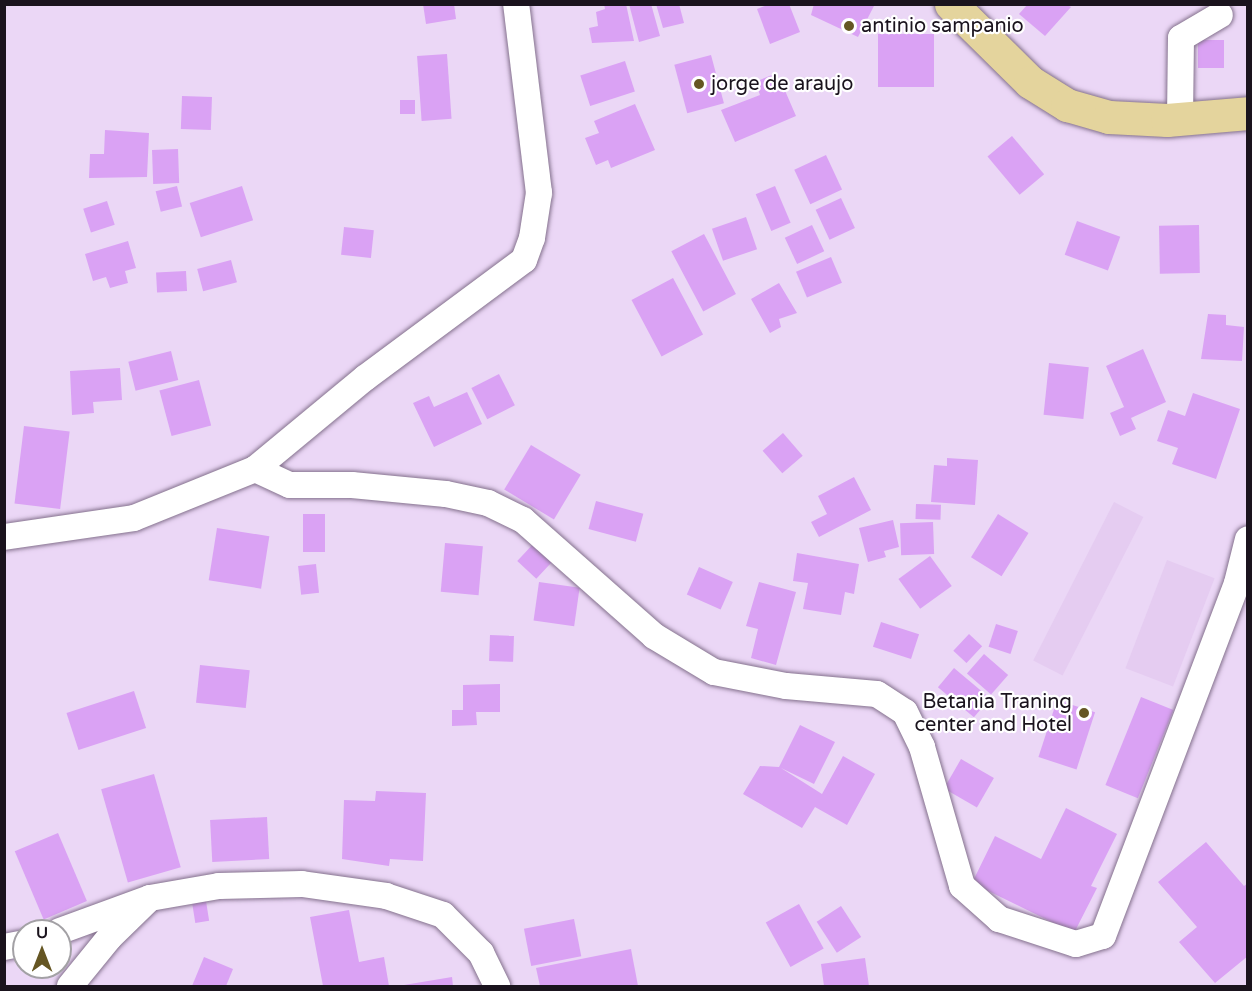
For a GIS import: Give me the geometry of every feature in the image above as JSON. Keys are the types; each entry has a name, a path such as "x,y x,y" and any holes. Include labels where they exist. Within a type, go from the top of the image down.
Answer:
{"main road":[{"path":"951,4 1030,82 1067,105 1109,117 1180,119 1248,113"}],"street":[{"path":"4,537 134,518 255,469 364,378 524,260 532,238 539,193 516,4"},
{"path":"1180,119 1180,38 1220,15"},
{"path":"255,469 290,485 352,485 446,494 488,503 523,520 654,636 714,672 786,686 877,694 905,712 922,747 962,886 999,919 1076,944 1103,936 1238,583 1248,539"},
{"path":"72,927 150,898 219,886 302,884 386,896 442,915 481,953 497,987"},
{"path":"70,987 109,938 150,898"}],"shaded area":[{"path":"1114,502 1143,517 1063,676 1033,661"},
{"path":"1167,560 1215,578 1173,687 1125,668"}],"building":[{"path":"423,4 454,4 456,19 426,24"},
{"path":"604,4 626,4 634,41 592,43 589,28 598,26 596,12 605,9"},
{"path":"629,4 651,4 660,36 639,42"},
{"path":"656,4 679,4 684,23 663,28"},
{"path":"770,4 789,4 800,32 770,44 757,9"},
{"name":"antinio sampanio","path":"814,4 875,4 858,37 811,15"},
{"path":"1027,5 1067,5 1071,7 1045,36 1019,14"},
{"path":"878,34 934,34 934,87 878,87"},
{"path":"1198,40 1224,40 1224,68 1198,68"},
{"path":"447,54 452,119 422,121 417,56"},
{"name":"jorge de araujo","path":"711,55 724,103 687,113 674,65"},
{"path":"625,61 635,91 590,106 580,76"},
{"path":"772,75 778,88 783,86 796,116 735,142 721,110 760,95 755,82"},
{"path":"182,96 212,97 211,130 181,129"},
{"path":"400,100 415,100 415,114 400,114"},
{"path":"635,104 655,150 611,168 608,160 596,165 585,138 599,133 594,121"},
{"path":"105,130 149,133 147,177 89,178 90,154 104,154"},
{"path":"1012,136 1044,174 1020,195 987,157"},
{"path":"178,149 179,183 153,184 152,150"},
{"path":"826,155 842,189 810,204 794,170"},
{"path":"177,186 182,206 161,212 156,191"},
{"path":"242,186 253,220 201,237 190,203"},
{"path":"775,186 791,223 771,231 756,194"},
{"path":"841,198 855,228 830,240 816,210"},
{"path":"107,201 115,225 91,233 83,209"},
{"path":"746,217 757,249 723,261 712,229"},
{"path":"1077,221 1120,237 1108,271 1065,255"},
{"path":"812,225 824,251 797,264 785,238"},
{"path":"1199,225 1200,273 1160,274 1159,226"},
{"path":"344,227 374,230 371,258 341,255"},
{"path":"704,234 736,294 703,311 671,251"},
{"path":"128,241 136,268 125,271 128,283 110,288 106,277 93,281 85,254"},
{"path":"831,257 842,283 807,298 796,272"},
{"path":"231,260 237,282 203,291 197,269"},
{"path":"186,271 187,291 157,293 156,273"},
{"path":"673,278 703,335 662,357 632,300"},
{"path":"779,283 797,313 779,319 781,327 770,333 751,299"},
{"path":"1208,314 1226,315 1226,325 1244,327 1242,361 1201,359"},
{"path":"1143,349 1166,402 1131,418 1136,429 1120,436 1110,413 1124,407 1106,366"},
{"path":"171,351 178,380 136,391 128,362"},
{"path":"1049,363 1089,367 1083,419 1044,415"},
{"path":"120,368 122,400 93,402 94,413 72,415 70,371"},
{"path":"499,374 515,405 487,419 471,388"},
{"path":"199,380 211,425 172,436 159,391"},
{"path":"467,392 482,424 434,447 413,403 429,396 434,407"},
{"path":"1193,393 1240,409 1216,479 1172,464 1178,448 1157,441 1168,410 1185,416"},
{"path":"24,426 70,432 60,509 14,503"},
{"path":"783,433 803,456 782,473 763,451"},
{"path":"531,445 581,475 554,519 504,490"},
{"path":"947,458 978,460 975,505 931,502 934,465 947,466"},
{"path":"854,477 871,510 819,537 811,522 827,514 818,496"},
{"path":"596,501 643,514 636,542 588,529"},
{"path":"916,504 941,505 940,520 915,519"},
{"path":"303,514 325,514 325,552 303,552"},
{"path":"998,514 1029,533 1002,576 971,557"},
{"path":"893,520 899,547 884,551 886,557 868,562 859,528"},
{"path":"933,522 934,554 901,555 900,523"},
{"path":"217,528 269,536 261,589 209,580"},
{"path":"535,542 554,560 536,579 517,561"},
{"path":"445,543 483,546 479,595 441,592"},
{"path":"797,553 859,564 854,594 845,592 841,615 803,609 808,583 793,581"},
{"path":"930,556 952,586 920,609 898,579"},
{"path":"316,564 319,593 301,595 298,566"},
{"path":"699,567 733,582 721,609 687,594"},
{"path":"539,582 580,588 574,626 534,621"},
{"path":"759,582 796,592 776,665 751,658 758,629 746,626"},
{"path":"881,622 919,634 911,659 873,647"},
{"path":"996,624 1018,631 1010,654 989,647"},
{"path":"969,634 982,646 966,663 953,651"},
{"path":"490,635 514,636 513,662 489,661"},
{"path":"984,654 1008,675 991,695 967,674"},
{"path":"200,665 250,670 246,708 196,703"},
{"path":"954,668 990,698 974,717 938,687"},
{"path":"500,684 500,712 476,712 477,725 452,726 452,710 463,710 463,685"},
{"path":"134,691 146,728 79,750 66,713"},
{"path":"1141,697 1173,710 1138,798 1105,785"},
{"path":"1057,700 1095,712 1077,769 1038,757"},
{"path":"800,725 835,742 814,784 781,768 822,794 843,756 875,774 847,825 815,807 802,828 743,794 760,766 779,767"},
{"path":"961,759 994,778 977,807 944,788"},
{"path":"154,774 181,867 128,882 101,789"},
{"path":"376,791 426,793 423,861 390,859 389,866 342,859 344,800 375,801"},
{"path":"1066,808 1117,834 1091,886 1097,888 1074,933 972,883 995,836 1041,859"},
{"path":"267,817 269,859 212,862 210,820"},
{"path":"58,833 87,901 43,919 15,851"},
{"path":"1206,842 1244,886 1248,883 1248,956 1215,983 1179,942 1197,927 1158,882"},
{"path":"206,901 209,921 195,923 192,903"},
{"path":"799,904 824,949 790,967 766,922"},
{"path":"841,906 861,937 837,953 817,922"},
{"path":"349,910 359,962 384,957 389,986 323,986 310,917"},
{"path":"574,919 581,956 531,966 524,929"},
{"path":"631,949 638,986 540,986 536,968"},
{"path":"204,957 233,969 226,986 192,986"},
{"path":"865,958 869,986 824,986 821,964"},
{"path":"452,977 453,986 404,986 404,985"}],"place":[{"name":"antinio sampanio","path":"849,26"},
{"name":"jorge de araujo","path":"699,84"},
{"name":"Betania Traning center and Hotel","path":"1084,713"}]}
